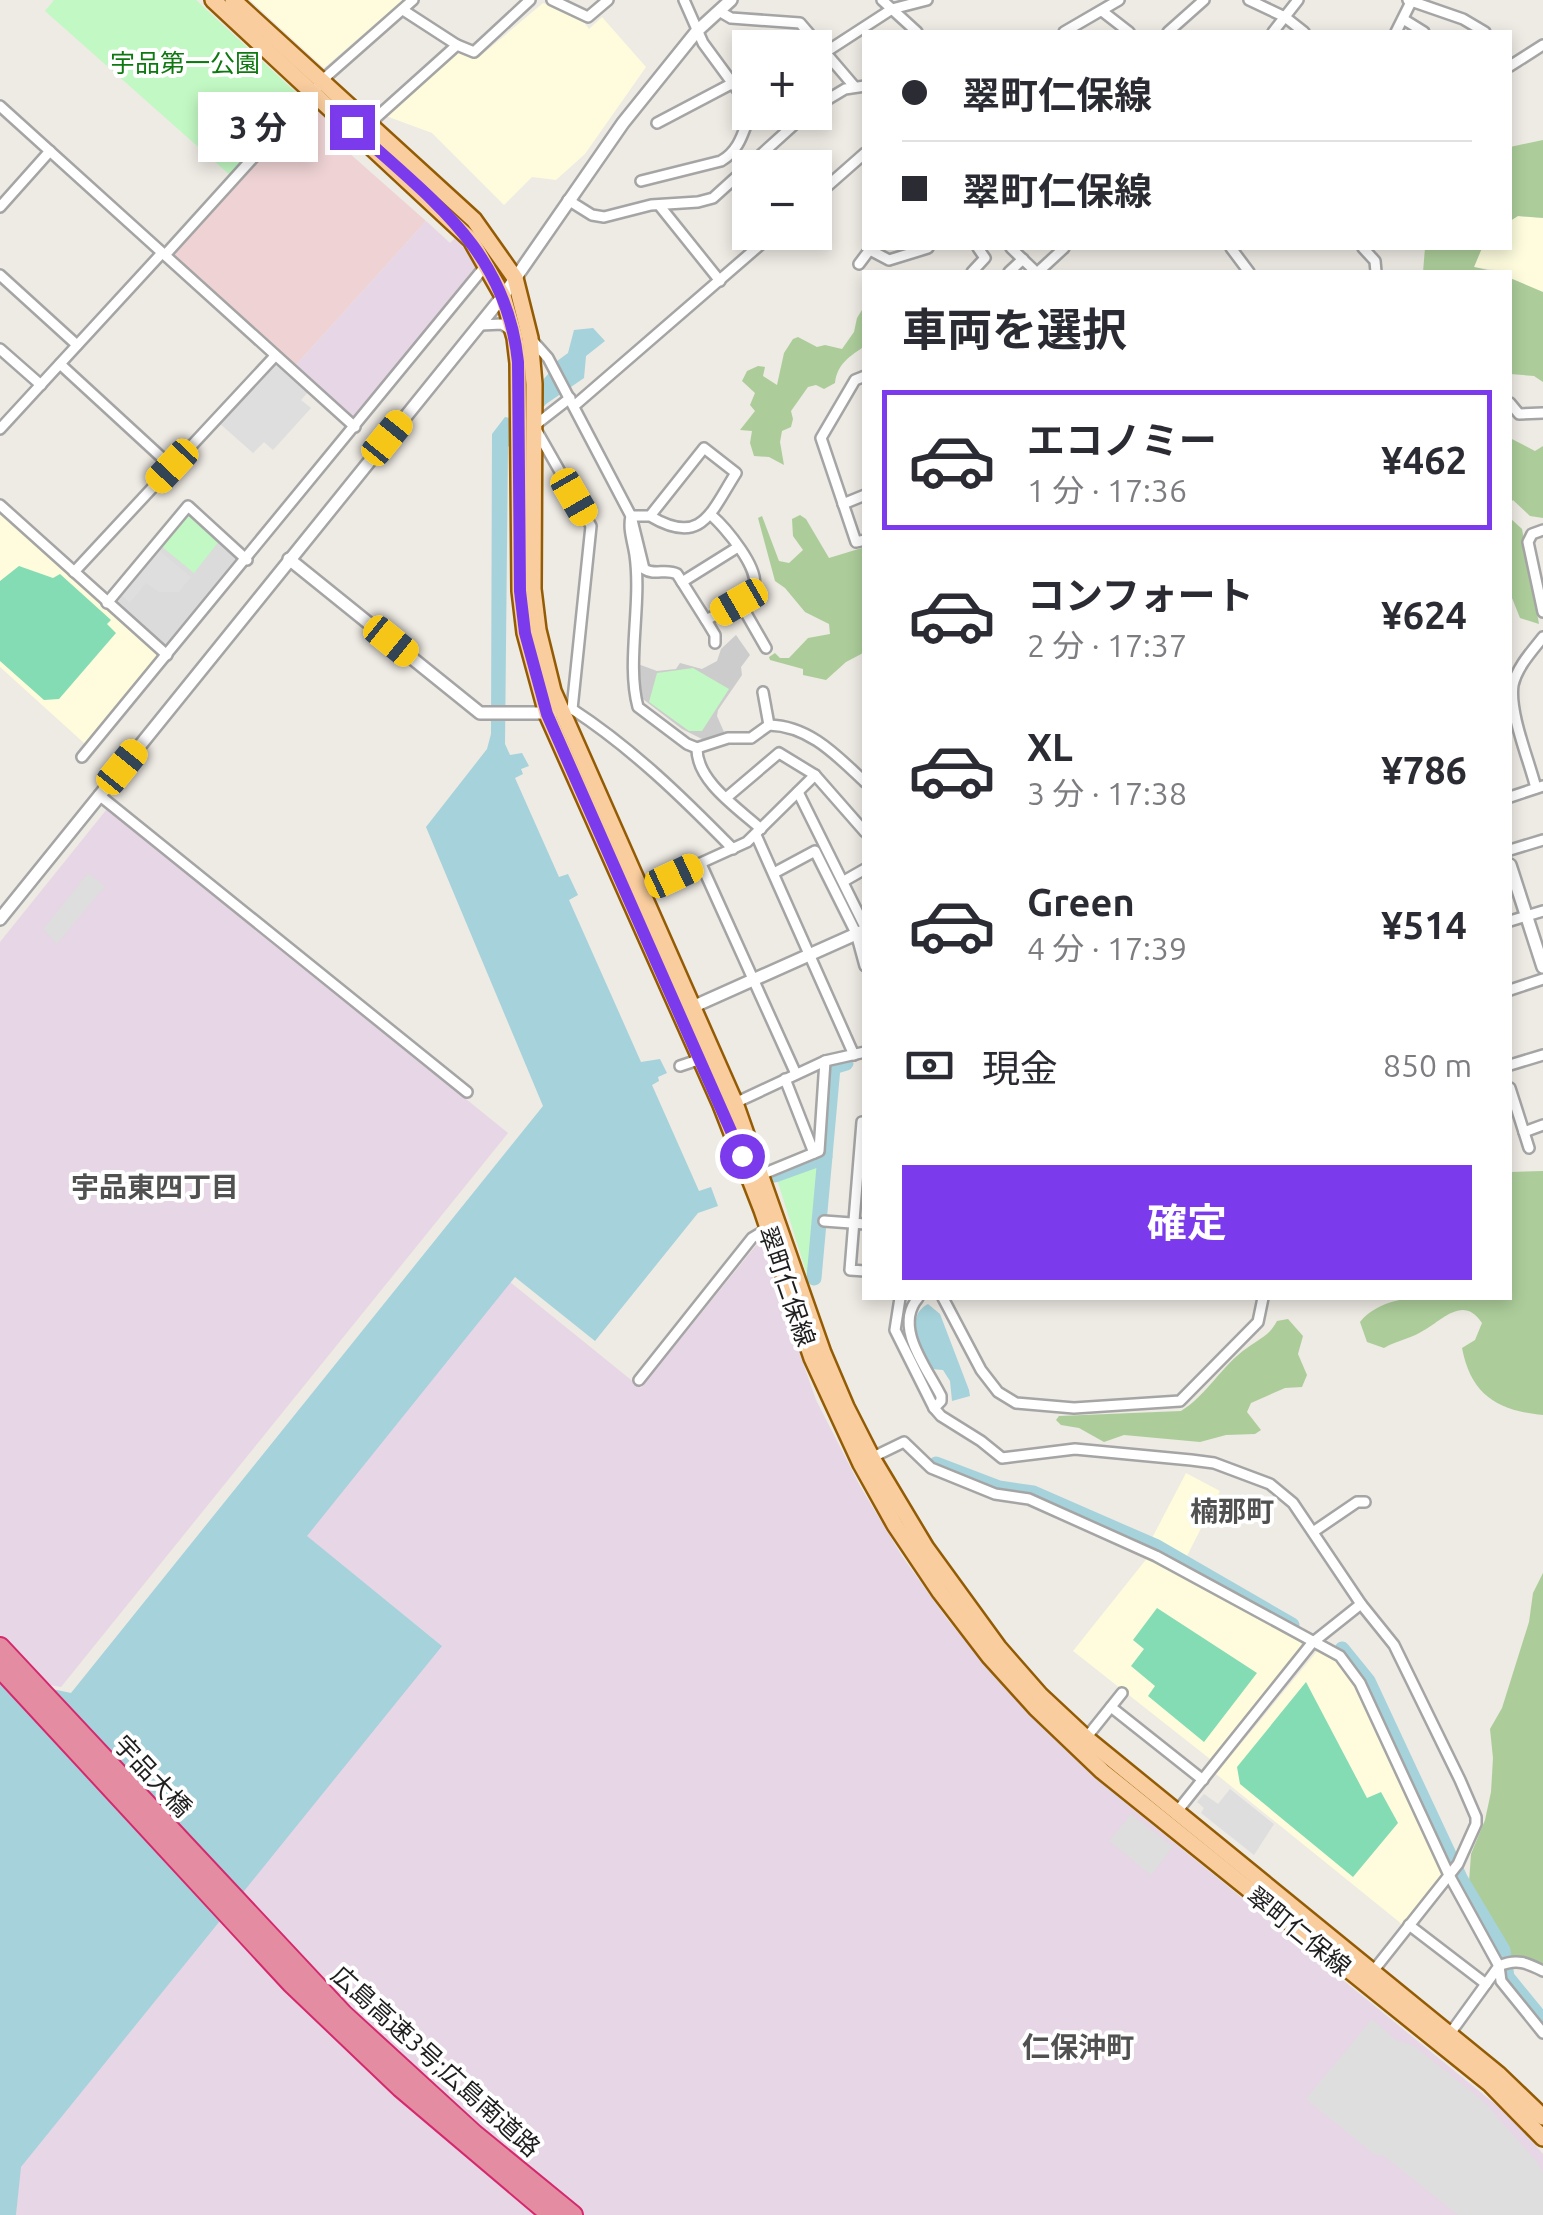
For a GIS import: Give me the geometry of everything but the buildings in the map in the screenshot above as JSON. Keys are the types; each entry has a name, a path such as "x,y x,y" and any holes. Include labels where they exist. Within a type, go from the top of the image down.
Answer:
{"highway":[{"name":"宇品大橋","path":"0,1647 265,1944"},
{"name":"宇品大橋","path":"0,1668 265,1944"},
{"name":"広島高速3号;広島南道路","path":"265,1944 402,2088 551,2215"},
{"name":"広島高速3号;広島南道路","path":"265,1944 410,2077 574,2215"}],"main road":[{"name":"翠町仁保線","path":"214,0 369,124 474,220 514,278 534,384 533,589 544,661 560,711"},
{"name":"翠町仁保線","path":"233,0 452,219 489,266 523,338 519,402 520,591 525,633 634,894 686,1009 736,1103 763,1174 773,1226"},
{"name":"翠町仁保線","path":"686,1009 700,1059 773,1226 792,1283 866,1461 926,1548 990,1656 1036,1708 1102,1771 1172,1819"},
{"name":"翠町仁保線","path":"953,1597 1040,1695 1172,1819 1539,2116 1543,2138"}],"street":[{"path":"1,426 317,86 413,0"},
{"path":"402,10 474,52 530,0"},
{"path":"552,0 588,17 607,0"},
{"path":"684,0 697,32 732,83"},
{"path":"0,918 503,296 623,122 697,32 731,0"},
{"path":"882,0 914,30"},
{"path":"832,48 892,10 928,0"},
{"path":"1082,28 1119,0"},
{"path":"1170,30 1204,0"},
{"path":"1249,0 1285,16 1302,30"},
{"path":"1274,30 1298,0"},
{"path":"1397,30 1410,0 1482,30"},
{"path":"719,11 731,18 800,23 804,30"},
{"path":"1102,11 1126,30"},
{"path":"1403,18 1421,30"},
{"path":"369,124 457,45"},
{"path":"1512,65 1543,45"},
{"path":"832,65 859,86 832,99"},
{"path":"657,123 732,85"},
{"path":"0,106 355,427"},
{"path":"641,180 720,161 738,146 743,130"},
{"path":"568,200 604,217 713,198 788,130"},
{"path":"1,203 50,152"},
{"path":"832,182 862,157"},
{"path":"659,205 720,281"},
{"path":"560,711 591,526 534,423 570,400 754,250"},
{"path":"859,264 869,250"},
{"path":"872,250 889,260 922,250"},
{"path":"974,270 986,258 980,250"},
{"path":"1014,250 1035,270"},
{"path":"1039,270 1062,250"},
{"path":"1365,250 1376,270"},
{"path":"1374,261 1379,250"},
{"path":"1010,270 1023,259"},
{"path":"82,757 489,266"},
{"path":"0,275 78,345"},
{"path":"476,329 486,323 502,324 550,362 631,516 644,570 651,574 670,570 682,582 715,635 715,643"},
{"path":"0,348 40,385"},
{"path":"74,572 275,356"},
{"path":"60,364 172,466"},
{"path":"862,377 855,380 821,438 856,542 862,541"},
{"path":"1512,405 1519,414 1543,414"},
{"path":"631,516 650,516 676,529 703,523 736,473 704,448 650,516"},
{"path":"843,504 862,497"},
{"path":"0,504 168,655"},
{"path":"108,603 188,506 247,560"},
{"path":"706,620 749,596 756,582 724,526 710,515"},
{"path":"631,516 638,600 636,700 643,712 697,748 728,738 751,738 769,725 803,731 862,779"},
{"path":"1543,530 1532,534 1528,542 1543,612"},
{"path":"682,582 738,547"},
{"path":"289,559 480,713 510,716 560,711 605,730 684,798 733,849"},
{"path":"739,602 766,648"},
{"path":"1512,796 1540,787 1513,704 1514,683 1543,638"},
{"path":"764,692 769,725"},
{"path":"697,748 697,757 711,782 759,832 810,952 860,1053 825,1060 736,1103"},
{"path":"726,798 779,754 815,775 862,829"},
{"path":"634,894 733,849 759,832 815,775"},
{"path":"798,792 844,881 862,930"},
{"path":"99,795 467,1092"},
{"path":"1512,849 1543,840"},
{"path":"774,872 815,851 862,930"},
{"path":"701,864 796,1074"},
{"path":"844,881 862,871"},
{"path":"1512,871 1543,967"},
{"path":"1512,920 1543,911"},
{"path":"686,1009 862,930"},
{"path":"1512,989 1543,979"},
{"path":"1512,1064 1543,1055"},
{"path":"680,1066 700,1059"},
{"path":"763,1174 819,1151 825,1060"},
{"path":"784,1079 814,1153"},
{"path":"1514,1113 1529,1148"},
{"path":"862,1122 862,1176 850,1270 862,1271"},
{"path":"1524,1132 1543,1125"},
{"path":"824,1221 862,1224"},
{"path":"638,1380 752,1238 773,1226"},
{"path":"900,1300 895,1330 940,1416 981,1440 1002,1458 1075,1449 1214,1463 1270,1484 1293,1503 1360,1604 1394,1645 1476,1824 1453,1870 1368,1979"},
{"path":"917,1300 908,1320 908,1332 942,1396 934,1408"},
{"path":"944,1300 980,1370 998,1392 1016,1403 1074,1408 1180,1401 1258,1322 1263,1300"},
{"path":"866,1461 904,1442 931,1468 995,1494 1029,1499 1156,1556 1340,1656 1360,1684 1503,1964 1500,1981 1543,2033"},
{"path":"1313,1532 1357,1502 1365,1502"},
{"path":"1172,1819 1312,1643 1360,1604"},
{"path":"1086,1738 1122,1693"},
{"path":"1112,1707 1203,1780"},
{"path":"1409,1925 1486,1984"},
{"path":"1445,2040 1503,1964 1524,1962 1543,1971"}],"shaded area":[{"path":"250,0 403,0 324,68"},
{"path":"543,3 581,18 589,29 602,17 646,67 585,154 556,180 532,177 504,205 432,133 386,116 456,51 478,58"},
{"path":"309,103 338,128 331,137 426,221 295,366 172,255"},
{"path":"1518,216 1543,218 1543,292 1512,279 1512,270 1474,267 1481,250 1512,250 1512,220"},
{"path":"426,221 450,243 456,237 476,266 351,417 295,366"},
{"path":"273,361 308,392 301,400 311,408 273,450 264,442 253,453 218,422"},
{"path":"0,513 159,655 85,744 0,667"},
{"path":"220,540 236,554 237,560 166,646 115,600 160,545"},
{"path":"159,550 191,577 179,592 159,592 146,583 130,603 121,595"},
{"path":"736,635 750,655 741,667 742,675 718,710 724,732 706,741 682,729 639,696 638,664 657,671 676,669 680,663 702,669 717,661 721,649"},
{"path":"107,809 508,1133 61,1687 0,1676 0,942"},
{"path":"88,873 105,886 57,944 43,929"},
{"path":"758,1243 816,1400 860,1486 902,1556 947,1619 1026,1712 1107,1788 1511,2117 1543,2154 1543,2215 16,2215 20,2168 441,1645 306,1536 510,1282 641,1388"},
{"path":"1186,1473 1220,1491 1186,1558 1152,1538"},
{"path":"1148,1557 1301,1642 1302,1646 1210,1759 1073,1651"},
{"path":"1318,1650 1335,1657 1357,1685 1445,1871 1403,1925 1216,1774"},
{"path":"1230,1789 1274,1824 1254,1855 1201,1813 1204,1808 1197,1802 1204,1794 1218,1804"},
{"path":"1131,1814 1173,1847 1151,1875 1109,1841"},
{"path":"1372,2019 1396,2040 1414,2046 1483,2101 1538,2163 1543,2171 1543,2215 1458,2215 1306,2099"}],"green space":[{"name":"宇品第一公園","path":"54,0 196,0 302,98 231,176 45,11"},
{"path":"1543,140 1543,218 1518,216 1512,220 1512,147"},
{"path":"1425,250 1481,250 1474,267 1488,270 1423,270"},
{"path":"1512,279 1543,292 1543,382 1534,376 1512,374"},
{"path":"862,310 862,348 841,366 835,383 824,389 808,387 791,411 791,427 782,431 780,442 784,465 769,457 754,456 752,431 740,430 755,411 750,405 755,393 742,381 747,371 765,367 763,376 777,385 784,353 793,339 798,337 817,347 842,349 854,332"},
{"path":"1512,439 1535,451 1543,446 1543,518 1530,516 1513,500"},
{"path":"191,514 220,540 194,573 160,545"},
{"path":"800,515 806,519 829,558 862,548 862,654 826,680 803,675 803,669 769,657 775,653 780,658 789,658 808,638 830,634 829,624 805,612 775,581 758,518 762,516 779,561 789,563 803,550 793,536 792,519"},
{"path":"1512,520 1522,529 1539,624 1520,618 1512,598"},
{"path":"19,566 53,578 60,574 111,620 107,624 116,633 59,699 44,700 0,661 0,581"},
{"path":"693,668 729,689 702,731 689,731 649,702 657,673"},
{"path":"819,1164 808,1278 777,1179"},
{"path":"1543,1171 1543,1415 1500,1404 1489,1398 1472,1378 1462,1348 1475,1340 1482,1323 1475,1315 1460,1310 1452,1312 1384,1348 1367,1342 1360,1322 1373,1310 1401,1300 1512,1300 1512,1172"},
{"path":"1288,1319 1303,1336 1298,1354 1307,1375 1302,1387 1285,1388 1251,1403 1247,1412 1261,1430 1255,1434 1226,1435 1200,1442 1124,1435 1104,1442 1056,1420 1059,1416 1181,1411 1277,1321"},
{"path":"1543,1573 1543,1969 1524,1959 1507,1957 1469,1882 1471,1854 1491,1792 1490,1729 1502,1708 1529,1622 1533,1593"},
{"path":"1157,1608 1257,1673 1204,1742 1148,1696 1155,1686 1131,1666 1144,1649 1133,1640"},
{"path":"1306,1682 1367,1798 1381,1792 1398,1823 1353,1877 1240,1784 1237,1767"}],"water":[{"path":"593,328 605,341 586,356 584,378 546,404 508,447 505,744 510,755 522,753 529,766 515,778 559,877 568,874 578,895 569,900 641,1062 660,1059 667,1073 652,1085 699,1191 711,1187 718,1206 698,1213 595,1341 515,1277 307,1536 442,1646 21,2167 16,2215 0,2215 0,1678 71,1693 543,1106 426,827 487,749 491,734 492,434 549,373 549,367 568,353 574,330"},
{"path":"928,1304 940,1314 970,1396 952,1401 950,1381 943,1370 932,1369 924,1353 915,1326 920,1310"}],"waterway":[{"path":"814,1278 833,1067 846,1063"},
{"path":"775,1175 825,1157"},
{"path":"936,1464 999,1488 1033,1493 1157,1547 1292,1625"},
{"path":"1342,1649 1368,1681 1460,1878 1503,1950 1507,1977 1543,2021"}],"district":[{"name":"宇品東四丁目","path":"155,1187"},
{"name":"楠那町","path":"1232,1511"},
{"name":"仁保沖町","path":"1078,2047"}],"route":[{"path":"352,127 471,240 503,296 518,362 520,591 533,664 547,714 742,1156"}]}
